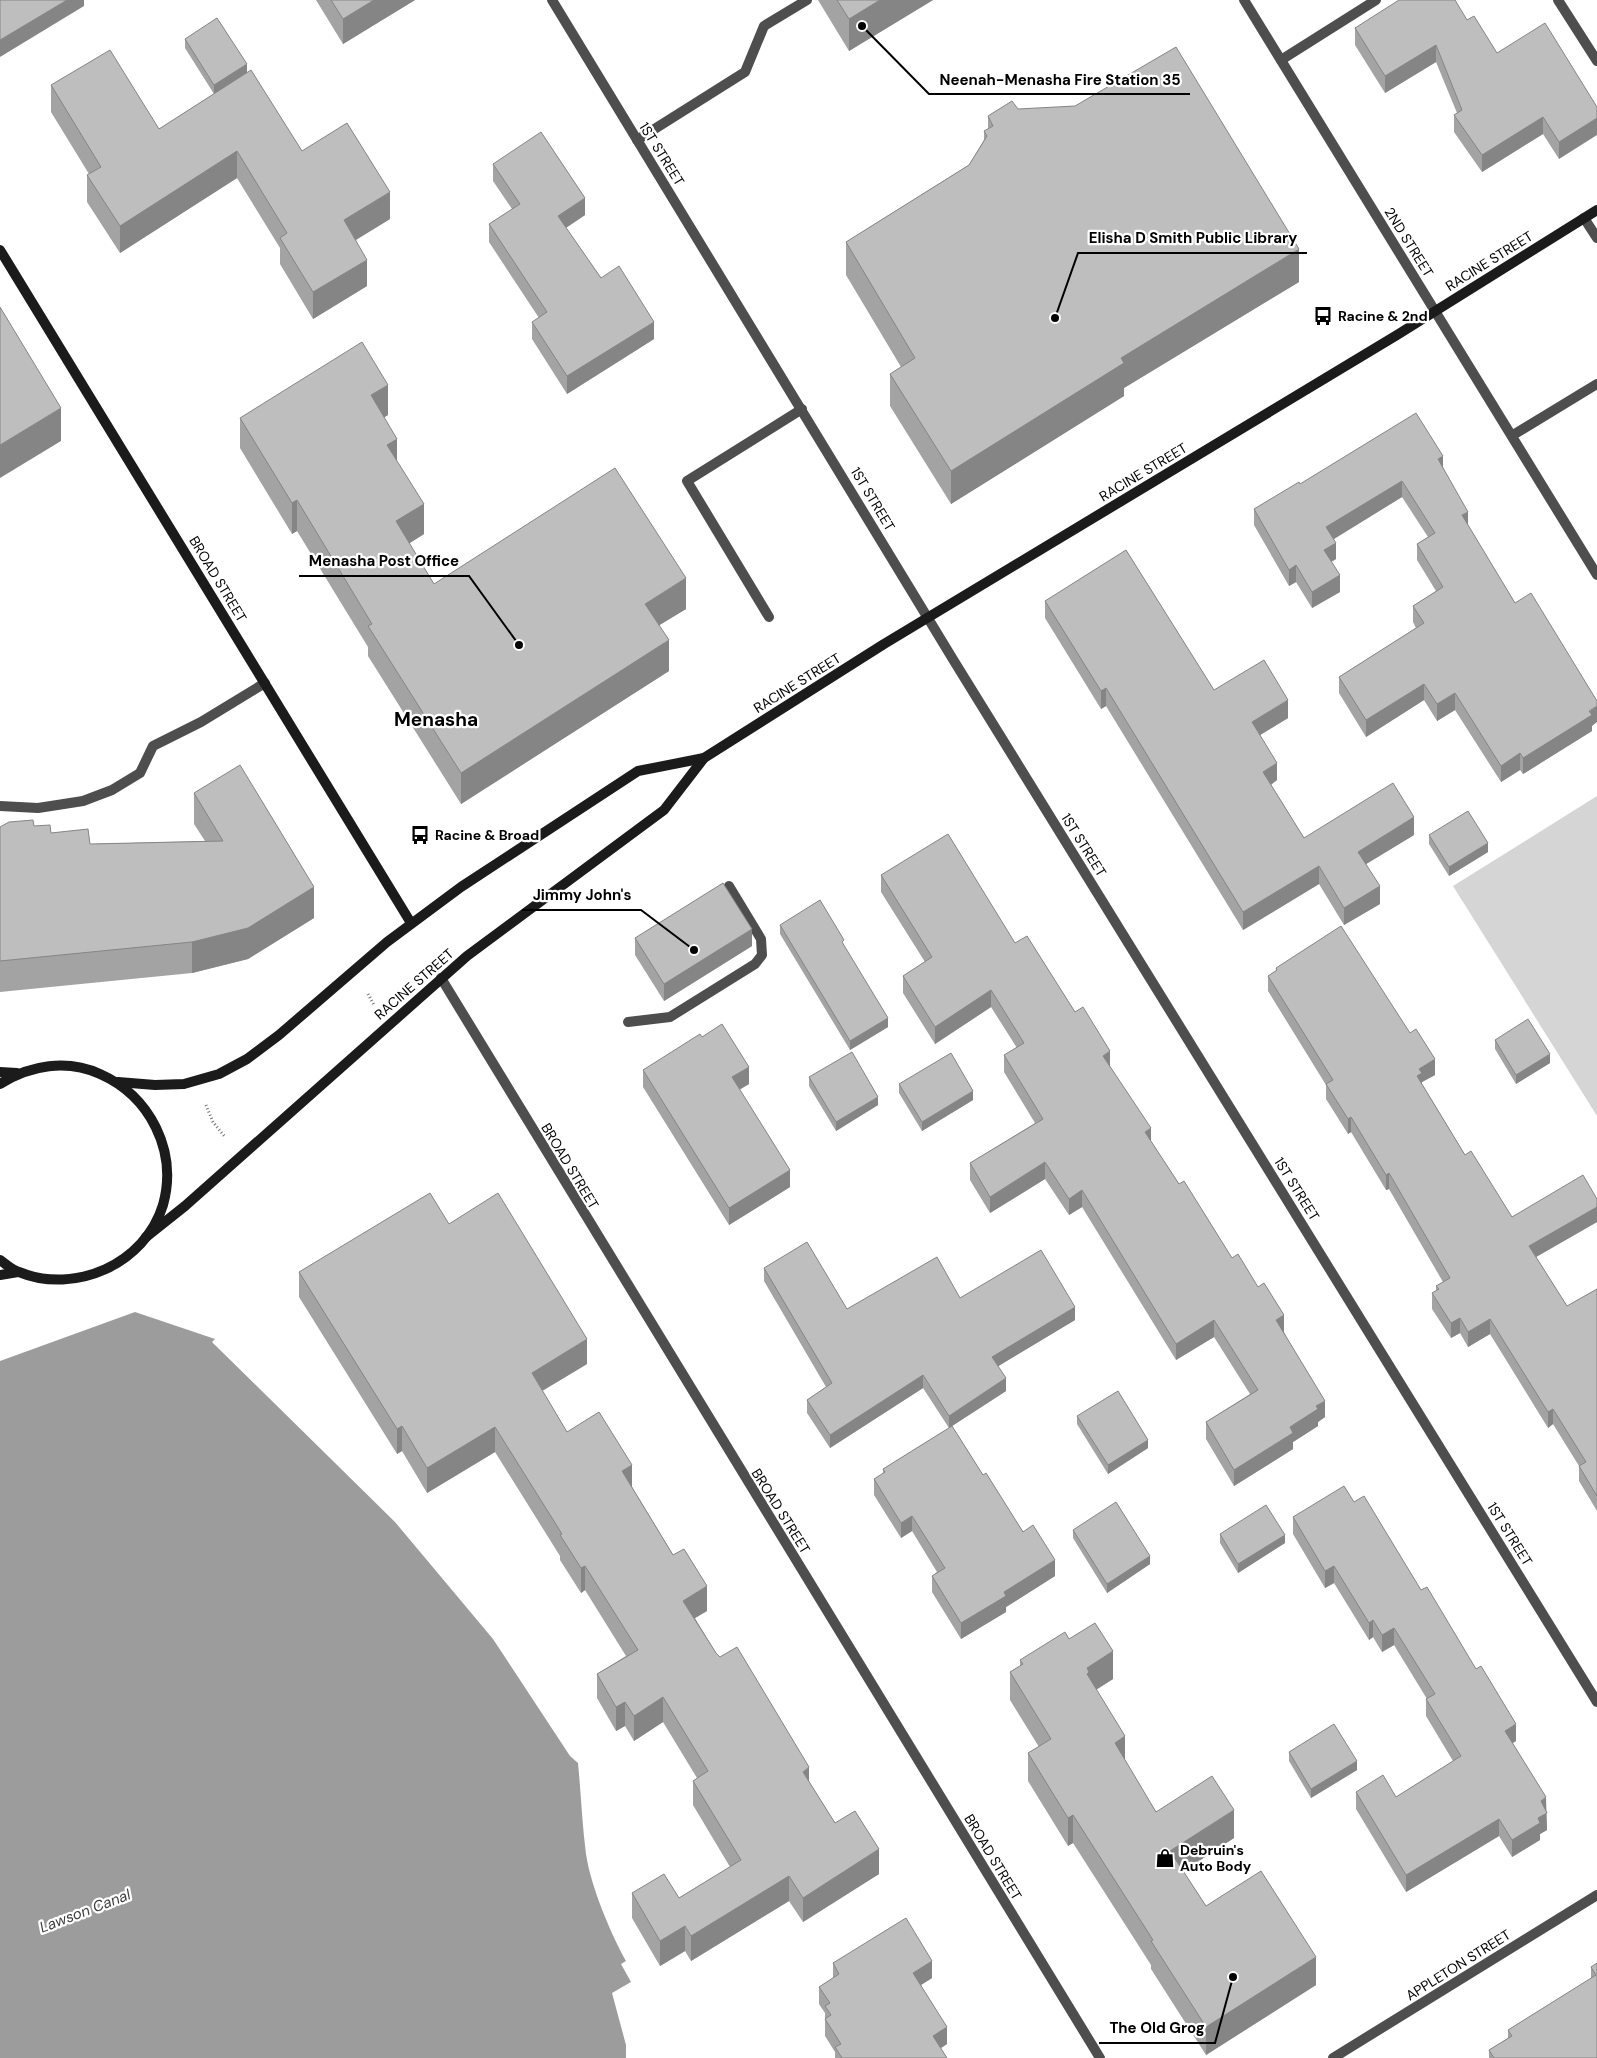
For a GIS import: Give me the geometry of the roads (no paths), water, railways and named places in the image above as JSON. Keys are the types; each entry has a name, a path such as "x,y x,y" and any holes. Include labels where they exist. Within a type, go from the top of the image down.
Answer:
{"main road":[{"name":"RACINE STREET","path":"146,1237 192,1200 467,956 664,810 704,758 928,617 1436,312 1597,210"},
{"name":"BROAD STREET","path":"0,250 411,923"},
{"name":"RACINE STREET","path":"118,1082 155,1085 184,1084 220,1074 247,1059 279,1035 411,923 442,900 638,771 704,758"},
{"path":"0,1072 17,1073 51,1065 69,1066 86,1068 118,1082 144,1106 161,1136 167,1171 162,1205 146,1237 121,1261 88,1277 53,1280 18,1272 0,1260"},
{"path":"0,1084 17,1073"},
{"path":"0,1275 18,1272"}],"street":[{"name":"1ST STREET","path":"552,0 928,617 1597,1702"},
{"path":"637,140 745,72 764,26 807,0"},
{"name":"2ND STREET","path":"1244,0 1597,575"},
{"path":"1281,60 1376,0"},
{"path":"1558,0 1597,60"},
{"path":"1584,218 1597,238"},
{"path":"1513,436 1597,384"},
{"path":"769,617 687,481 802,409"},
{"path":"0,806 38,808 83,801 112,790 140,773 152,746 201,722 264,683"},
{"path":"628,1022 670,1017 755,964 762,955 761,939 729,886"},
{"name":"BROAD STREET","path":"441,978 1100,2058"},
{"name":"APPLETON STREET","path":"1333,2058 1597,1895"}],"water":[{"name":"Lawson Canal","path":"135,1312 215,1339 212,1342 395,1522 493,1639 570,1756 578,1763 588,1867 602,1909 626,1961 621,1964 631,1982 612,1993 626,2045 626,2058 0,2058 0,1361"}],"place":[{"name":"Neenah-Menasha Fire Station 35","path":"862,26"},
{"name":"Racine & 2nd","path":"1323,316"},
{"name":"Elisha D Smith Public Library","path":"1055,318"},
{"name":"Menasha Post Office","path":"519,645"},
{"name":"Racine & Broad","path":"420,835"},
{"name":"Jimmy John's","path":"694,950"},
{"name":"Debruin's Auto Body","path":"1165,1858"},
{"name":"The Old Grog","path":"1233,1977"}],"district":[{"name":"Menasha","path":"436,719"}]}
